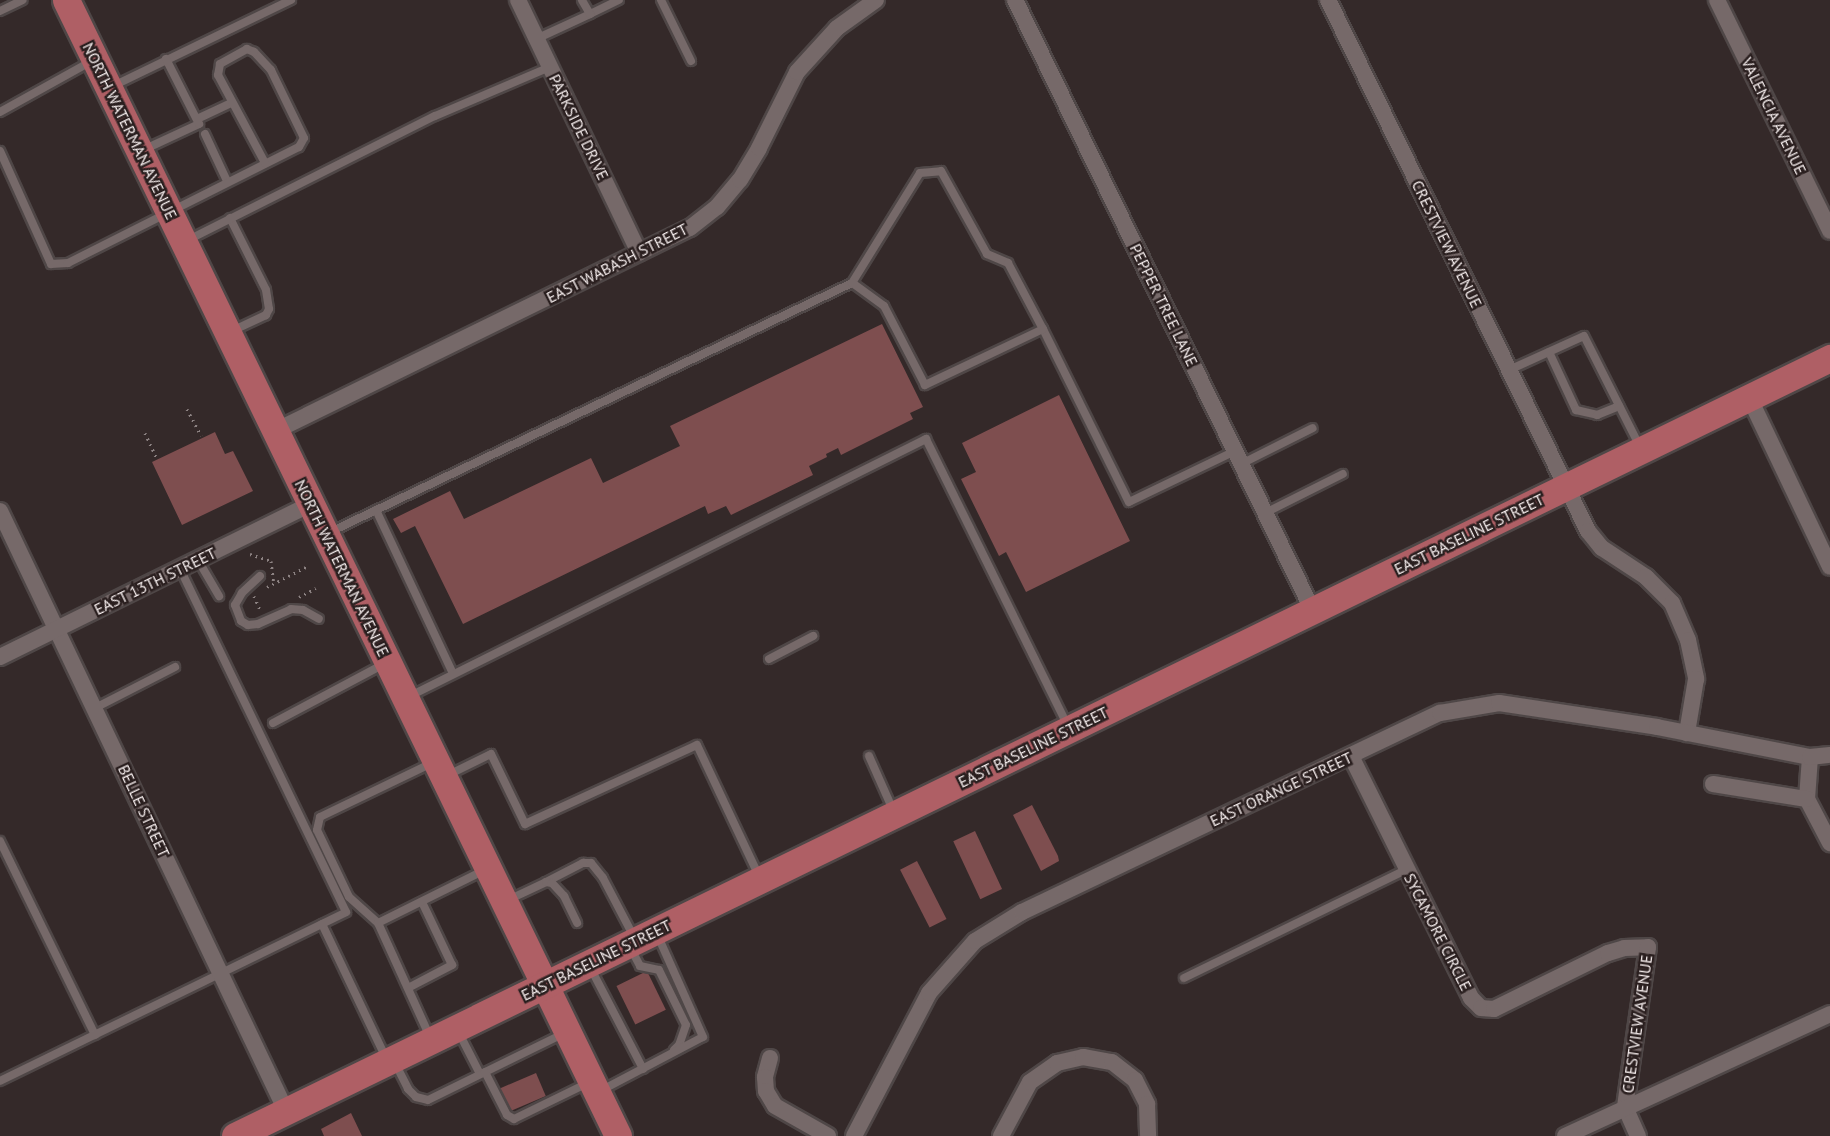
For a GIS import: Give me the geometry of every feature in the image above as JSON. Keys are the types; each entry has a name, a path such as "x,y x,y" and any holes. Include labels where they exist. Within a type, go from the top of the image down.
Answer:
{"main road":[{"name":"NORTH WATERMAN AVENUE","path":"66,0 618,1136"},
{"name":"EAST BASELINE STREET","path":"235,1136 1830,358"}],"street":[{"name":"PARKSIDE DRIVE","path":"518,0 639,253"},
{"name":"EAST WABASH STREET","path":"275,431 690,228 717,207 740,180 759,148 797,72 837,28 876,0"},
{"name":"PEPPER TREE LANE","path":"1015,0 1313,611"},
{"name":"CRESTVIEW AVENUE","path":"1329,0 1588,531 1602,548 1646,577 1672,603 1688,640 1696,679 1687,733"},
{"name":"VALENCIA AVENUE","path":"1718,0 1830,231"},
{"path":"1749,397 1830,567"},
{"name":"EAST 13TH STREET","path":"0,657 311,504"},
{"name":"BELLE STREET","path":"0,511 286,1111"},
{"name":"EAST ORANGE STREET","path":"854,1136 929,993 975,941 1022,912 1440,713 1499,703 1687,733 1810,757 1830,755"},
{"name":"SYCAMORE CIRCLE","path":"1351,756 1471,998 1481,1008 1494,1009 1608,953 1624,948 1648,947"},
{"path":"1810,757 1807,799 1830,843"},
{"path":"1713,784 1807,799"},
{"name":"CRESTVIEW AVENUE","path":"1565,1136 1625,1107 1648,947"},
{"path":"1638,1136 1625,1107 1672,1089 1830,1014"},
{"path":"1001,1136 1030,1082 1057,1063 1083,1057 1112,1062 1135,1080 1147,1104 1148,1136"},
{"path":"770,1059 765,1077 766,1091 775,1106 828,1136"}],"lane":[{"path":"0,11 23,0"},
{"path":"109,88 291,0"},
{"path":"582,0 590,14"},
{"path":"536,39 619,0"},
{"path":"661,0 691,61"},
{"path":"0,150 51,264 68,263 169,213 227,181 266,163 299,147 304,138 271,70 254,52 247,49 220,64 220,82 266,163"},
{"path":"140,151 199,124 166,59"},
{"path":"0,112 95,60"},
{"path":"183,242 435,116 550,67"},
{"path":"196,119 232,103"},
{"path":"205,134 227,181"},
{"path":"325,534 852,283 920,173 941,171 987,254 1008,263 1043,328 1129,502 1313,428"},
{"path":"228,333 266,315 269,309 266,290 230,218"},
{"path":"852,283 884,306 925,385 1043,328"},
{"path":"1509,370 1584,336 1642,450"},
{"path":"1549,352 1576,410 1597,415 1619,406"},
{"path":"405,698 926,439 1070,729"},
{"path":"1265,513 1343,474"},
{"path":"376,510 453,674"},
{"path":"198,560 219,596"},
{"path":"0,1081 346,912 180,569"},
{"path":"260,576 242,593 235,605 241,621 248,625 258,624 291,609 303,610 320,619"},
{"path":"769,659 813,636"},
{"path":"273,723 387,662"},
{"path":"95,708 175,667"},
{"path":"432,1040 378,924 350,897 317,830 320,817 439,769 491,754 525,824 697,745 761,880"},
{"path":"869,756 896,814"},
{"path":"0,842 95,1035"},
{"path":"457,1028 507,1115 514,1119 644,1069 704,1037 603,878 591,863 583,863 505,902"},
{"path":"378,924 489,868"},
{"path":"1184,978 1407,869"},
{"path":"546,882 558,886 577,923"},
{"path":"408,988 452,965 422,902"},
{"path":"322,924 391,1060 408,1089 417,1097 428,1100 566,1032"},
{"path":"640,939 640,966 659,970 686,1025 679,1046 665,1059"},
{"path":"589,964 644,1069"}],"path":[{"path":"187,409 201,435"},
{"path":"145,433 156,457"},
{"path":"263,589 306,567"},
{"path":"292,601 316,588"},
{"path":"253,594 263,616"}],"building":[{"path":"882,324 923,407 910,413 913,419 841,455 838,448 826,454 827,457 809,466 813,475 731,515 726,506 708,514 705,506 463,624 415,526 401,533 393,519 450,491 464,519 591,458 603,483 680,446 670,426"},
{"path":"1059,395 1130,541 1026,592 1006,552 999,556 961,479 976,472 962,443"},
{"path":"215,432 225,454 233,451 253,491 182,525 152,462"},
{"path":"1032,805 1059,861 1041,871 1013,815"},
{"path":"975,831 1002,889 980,899 953,841"},
{"path":"917,861 947,919 930,928 900,870"},
{"path":"647,971 666,1010 635,1025 616,986"},
{"path":"536,1073 546,1096 509,1112 499,1089"},
{"path":"351,1113 362,1136 324,1136 321,1129"}]}
